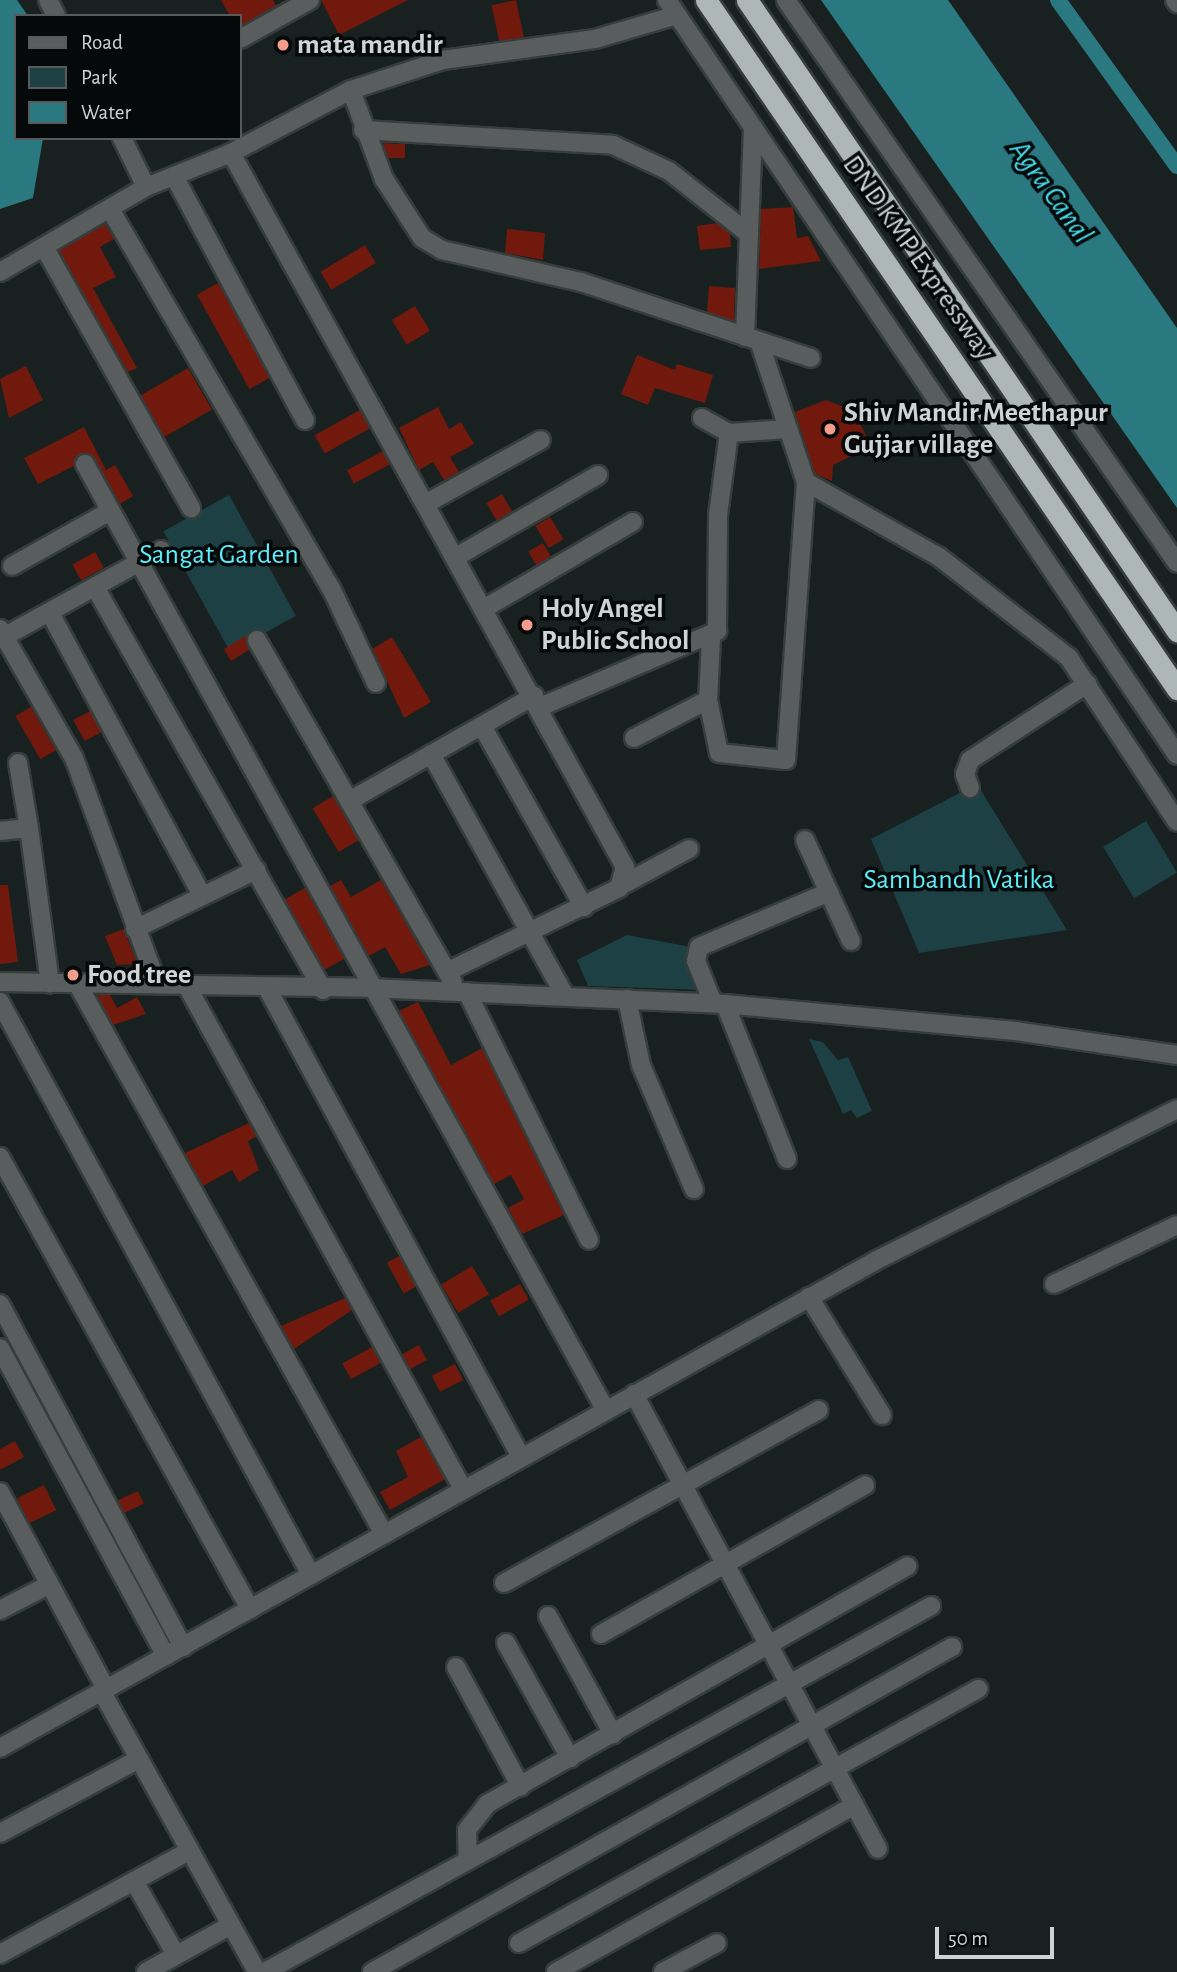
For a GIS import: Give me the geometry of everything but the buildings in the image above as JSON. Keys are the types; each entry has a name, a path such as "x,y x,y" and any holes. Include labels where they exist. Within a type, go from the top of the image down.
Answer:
{"highway":[{"name":"DND KMP Expressway","path":"706,0 1177,689"},
{"name":"DND KMP Expressway","path":"747,0 1177,631"}],"street":[{"path":"242,39 286,6 310,0"},
{"path":"786,0 1177,563"},
{"path":"0,272 146,187 232,153 351,90 443,60 595,39 672,8 1177,755"},
{"path":"351,90 363,131 408,221 442,250 581,282 753,342 811,358"},
{"path":"729,433 718,515 718,621 711,639 708,700 719,753 786,760 806,482 753,342 749,234 753,127"},
{"path":"363,131 613,145 669,171 749,234"},
{"path":"123,140 146,187"},
{"path":"232,153 537,702 625,867 624,884"},
{"path":"174,176 305,420"},
{"path":"110,209 331,588 376,683"},
{"path":"44,247 191,508"},
{"path":"702,418 729,433 788,429"},
{"path":"426,503 541,440"},
{"path":"85,464 370,988 605,1409"},
{"path":"456,557 598,475"},
{"path":"806,482 939,557 1069,658 1177,822"},
{"path":"12,566 110,511"},
{"path":"485,608 633,522"},
{"path":"158,984 135,929 74,758 1,635 50,612 162,550"},
{"path":"96,587 323,990"},
{"path":"50,612 201,894"},
{"path":"349,801 482,726 537,702 711,639"},
{"path":"257,640 447,972 463,991 589,1240"},
{"path":"970,788 965,774 970,760 1087,684"},
{"path":"634,738 708,700"},
{"path":"482,726 584,907"},
{"path":"431,754 565,996"},
{"path":"18,763 50,984"},
{"path":"0,831 29,828"},
{"path":"805,840 851,941"},
{"path":"447,972 530,935 689,849"},
{"path":"135,929 201,894 256,870"},
{"path":"787,1159 719,1003 696,961 699,947 829,892"},
{"path":"0,982 323,990 370,988 719,1003 1014,1031 1177,1055"},
{"path":"78,985 384,1534"},
{"path":"187,986 463,1489"},
{"path":"267,988 521,1457"},
{"path":"627,999 641,1065 694,1189"},
{"path":"0,1002 311,1575"},
{"path":"0,1748 809,1297 1177,1109"},
{"path":"0,1157 250,1609"},
{"path":"1054,1284 1177,1225"},
{"path":"809,1297 882,1415"},
{"path":"0,1304 183,1647"},
{"path":"0,1348 166,1656"},
{"path":"634,1394 878,1849"},
{"path":"504,1583 819,1410"},
{"path":"601,1634 865,1485"},
{"path":"0,1494 50,1584 139,1759 257,1972"},
{"path":"468,1860 467,1830 476,1812 907,1566"},
{"path":"0,1611 50,1584"},
{"path":"265,1972 931,1606"},
{"path":"548,1616 612,1734"},
{"path":"506,1643 570,1758"},
{"path":"372,1972 952,1647"},
{"path":"456,1667 521,1787"},
{"path":"519,1942 978,1689"},
{"path":"0,1833 139,1759"},
{"path":"556,1972 855,1805"},
{"path":"0,1954 189,1851"},
{"path":"134,1881 176,1955"},
{"path":"146,1972 230,1925"},
{"path":"663,1972 717,1943"}],"green space":[{"name":"Sangat Garden","path":"229,495 296,616 230,652 163,531"},
{"name":"Sambandh Vatika","path":"977,784 1067,930 919,953 871,839"},
{"path":"1146,821 1177,872 1134,898 1103,847"},
{"path":"627,935 691,947 706,990 588,986 577,960"},
{"path":"809,1039 823,1042 838,1060 848,1057 872,1111 857,1118 851,1110 843,1114"}],"water":[{"path":"0,0 17,0 27,14 14,14 14,140 43,140 33,198 0,209"},
{"name":"Agra Canal","path":"821,0 948,0 1177,328 1177,508"}],"waterway":[{"path":"1058,0 1177,166"}],"place":[{"name":"mata mandir","path":"283,45"},
{"name":"Shiv Mandir Meethapur Gujjar village","path":"830,429"},
{"name":"Holy Angel Public School","path":"527,625"},
{"name":"Food tree","path":"73,975"}]}
